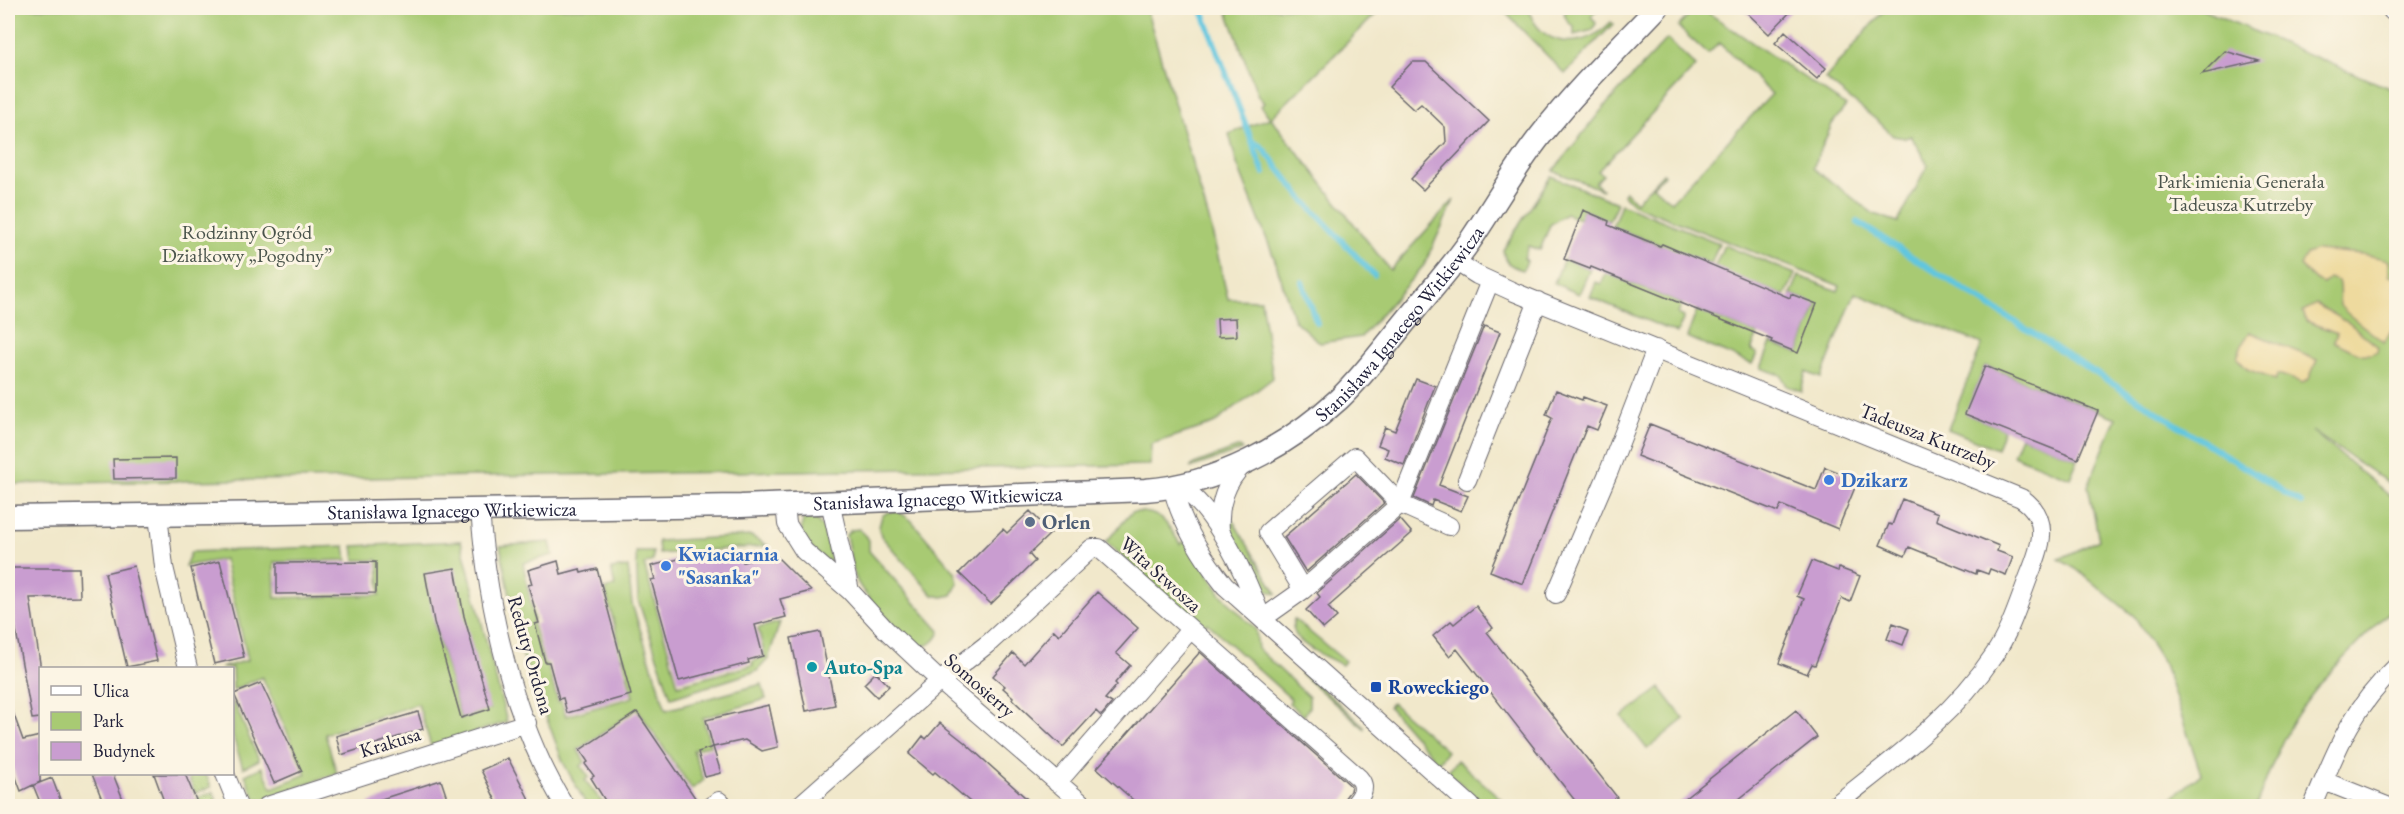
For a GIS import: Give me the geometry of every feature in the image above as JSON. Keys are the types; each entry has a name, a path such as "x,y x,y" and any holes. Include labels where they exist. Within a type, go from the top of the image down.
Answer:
{"street":[{"name":"Stanisława Ignacego Witkiewicza","path":"8,517 480,508 586,509 830,502 1144,490 1213,476 1252,458 1304,427 1340,398 1455,261 1541,134 1658,8"},
{"name":"Tadeusza Kutrzeby","path":"1455,261 1490,281 2021,498 2036,511 2040,523 2040,550 1995,654 1956,703 1933,727 1834,807"},
{"path":"1262,619 1304,590 1400,504 1490,281"},
{"path":"1467,480 1538,301"},
{"path":"1556,594 1609,471 1656,349"},
{"path":"1220,530 1220,511 1224,493 1238,470 1252,458"},
{"path":"1304,590 1268,532 1355,458 1400,504 1449,525"},
{"path":"1172,486 1180,488 1193,497 1220,530 1262,619"},
{"path":"1172,486 1181,515 1214,571 1231,593 1471,807"},
{"path":"830,502 850,591"},
{"name":"Somosierry","path":"785,503 787,524 798,544 850,591 886,630 940,681 1085,807"},
{"name":"Reduty Ordona","path":"480,508 485,560 495,620 508,666 545,768 565,807"},
{"path":"158,515 164,567 188,667"},
{"name":"Wita Stwosza","path":"799,807 940,681 990,642 1092,548 1099,548 1359,778 1363,790 1353,807"},
{"path":"1057,783 1190,630"},
{"path":"2313,807 2337,747 2355,715 2397,667"},
{"name":"Krakusa","path":"267,807 527,723"},
{"path":"225,775 238,807"},
{"path":"2324,781 2387,807"}],"green space":[{"name":"Rodzinny Ogród Działkowy „Pogodny”","path":"8,8 1146,8 1210,223 1228,299 1261,300 1273,378 1213,424 1151,444 1150,465 8,484"},
{"path":"1226,8 1382,8 1271,118 1390,270 1454,200 1424,265 1361,337 1320,343 1294,320 1275,260 1237,164 1229,134 1270,118 1261,106 1264,103 1258,96"},
{"path":"1501,8 1528,8 1534,22 1542,32 1564,41 1588,38 1611,22 1613,24 1565,74"},
{"path":"1568,8 1599,8 1591,16 1596,23 1593,30 1574,35 1574,27 1564,14"},
{"name":"Park imienia Generała Tadeusza Kutrzeby","path":"1695,8 1701,8 1846,106 1832,124 1813,168 1874,214 1898,222 1928,165 1911,136 1905,138 1893,136 1825,79 1886,8 2199,8 2396,91 2396,488 2312,431 2396,501 2396,605 2336,666 2296,717 2286,734 2256,806 2162,806 2201,774 2164,664 2135,617 2076,569 2059,559 2099,540 2088,486 2116,418 1985,366 1966,414 2004,429 1997,449 1948,429 1982,344 1855,293 1821,378 1806,372 1801,391 1787,386 1781,375 1761,368 1771,343 1798,353 1817,305 1791,294 1799,276 1838,291 1840,286 1634,205 1623,194 1625,191 1636,202 1663,173 1664,175 1653,186 1671,202 1772,94 1719,43 1708,54 1678,27"},
{"path":"1667,39 1696,66 1598,171 1603,175 1595,183 1603,190 1553,171 1604,107"},
{"path":"1551,176 1617,203 1609,221 1583,210 1580,219 1566,214 1550,225 1540,250 1528,246 1524,258 1527,261 1523,270 1509,263 1503,250"},
{"path":"1621,204 1719,243 1711,264 1612,227"},
{"path":"1724,245 1795,274 1785,296 1714,268"},
{"path":"1564,259 1590,269 1579,294 1554,283"},
{"path":"1606,273 1682,304 1678,314 1684,317 1677,333 1590,297 1596,282 1601,284"},
{"path":"1697,310 1758,334 1751,350 1757,353 1752,364 1687,337"},
{"path":"2021,436 2078,459 2070,478 2013,455"},
{"path":"1240,447 1242,450 1190,468 1194,464"},
{"path":"888,512 899,512 911,520 955,572 958,583 952,595 942,597 933,595 881,536 879,527 882,516"},
{"path":"1132,512 1156,515 1171,529 1180,544 1188,540 1220,593 1256,630 1258,649 1309,697 1309,707 1304,716 1289,703 1291,699 1221,635 1207,623 1201,630 1199,623 1106,542"},
{"path":"812,514 824,529 832,565 809,545 802,533 804,518"},
{"path":"1228,517 1232,519 1277,594 1267,590 1255,575 1237,542"},
{"path":"859,529 869,540 869,551 940,631 932,642 923,646 919,645 904,635 876,606 857,581 846,535 851,530"},
{"path":"751,536 768,546 659,554 658,541"},
{"path":"461,541 507,722 431,746 418,704 325,734 337,773 261,800 255,798 245,775 262,767 272,788 306,774 262,677 234,690 234,667 224,667 248,660 224,559 185,566 191,552 345,546 347,560 274,562 275,598 380,595 378,560 355,560 353,546","holes":["434,622 490,709 461,718"]},
{"path":"550,542 553,555 523,563 534,620 532,622 544,664 547,664 558,702 561,701 566,716 633,697 623,657 606,661 602,646 619,642 605,589 615,586 611,569 628,567 632,604 666,710 762,684 766,699 703,718 710,745 693,750 704,780 692,789 637,709 578,750 585,762 581,766 589,777 585,780 605,806 587,806 563,762 521,650 500,546"},
{"path":"636,552 653,552 653,561 644,564 678,685 753,665 752,662 765,656 758,628 780,622 768,659 757,671 671,698 638,600"},
{"path":"1294,619 1345,661 1342,665 1301,642 1293,627"},
{"path":"1302,671 1364,726 1364,728 1300,673"},
{"path":"1660,688 1684,719 1647,749 1622,717"},
{"path":"234,702 259,760 243,768 234,740"},
{"path":"1392,703 1447,751 1438,763 1389,707"},
{"path":"1457,760 1509,806 1487,806 1447,772"},
{"path":"187,775 206,775 211,787 195,793"},
{"path":"213,792 219,806 201,806 197,798"}],"sand":[{"path":"2317,250 2362,254 2389,260 2389,276 2396,276 2396,322 2384,343 2342,308 2339,302 2338,281 2329,278 2323,284 2316,281 2300,266 2306,254"},
{"path":"2316,304 2349,323 2378,347 2377,351 2372,354 2355,352 2334,342 2337,333 2306,321 2303,311"},
{"path":"2250,332 2317,360 2309,379 2303,383 2278,374 2275,380 2247,369 2237,358"}],"building":[{"path":"1742,8 1794,8 1769,34"},
{"path":"1785,31 1826,68 1817,79 1775,43"},
{"path":"2225,51 2259,61 2202,74"},
{"path":"1412,62 1426,62 1489,121 1423,190 1411,179 1446,142 1445,127 1421,104 1414,110 1389,87"},
{"path":"1583,210 1609,221 1608,225 1660,246 1662,244 1790,298 1791,294 1817,304 1798,353 1771,342 1772,340 1591,267 1590,269 1564,259"},
{"path":"1236,318 1237,336 1218,337 1217,319"},
{"path":"1484,326 1500,332 1439,485 1468,496 1461,511 1433,500 1431,506 1414,498"},
{"path":"1985,366 2098,411 2078,459 1965,414"},
{"path":"1416,379 1435,386 1404,465 1385,457 1388,449 1378,445 1385,427 1395,431"},
{"path":"1556,390 1607,406 1597,430 1587,426 1523,584 1490,571 1552,418 1546,415"},
{"path":"1650,424 1816,490 1825,467 1858,480 1838,529 1781,505 1778,512 1637,456"},
{"path":"176,458 176,478 114,479 113,459"},
{"path":"1356,474 1384,503 1306,572 1284,537"},
{"path":"1902,499 1938,513 1936,520 1999,546 1997,551 2013,557 2006,575 1990,569 1988,574 1977,570 1976,574 1909,547 1905,556 1880,545 1889,524 1892,525"},
{"path":"1030,511 1051,533 1029,554 1035,561 991,604 959,573 1003,529 1007,533"},
{"path":"1400,519 1412,533 1328,607 1337,617 1323,629 1306,610 1320,597 1317,593"},
{"path":"774,554 811,591 780,599 786,617 755,625 763,656 748,660 749,663 679,681 651,580 655,579 651,566 690,556 742,556 743,562"},
{"path":"220,561 244,657 214,664 191,568"},
{"path":"558,561 561,574 580,569 581,573 597,569 631,695 567,713 563,698 559,699 549,662 545,662 535,624 539,623 528,585 532,584 528,570"},
{"path":"1812,561 1860,576 1850,602 1842,598 1815,665 1812,664 1807,674 1779,663 1804,599 1797,596"},
{"path":"376,562 376,593 277,594 277,563"},
{"path":"134,566 157,661 127,667 105,573"},
{"path":"8,568 79,568 80,597 30,598 40,663 39,718 32,719 10,598 8,598"},
{"path":"455,568 464,616 490,709 461,718 434,622 425,573"},
{"path":"1097,592 1138,628 1116,653 1130,665 1105,699 1112,703 1101,716 1096,711 1063,747 1012,699 1013,697 1003,688 1005,686 993,676 1013,653 1024,664 1054,630 1059,635"},
{"path":"1476,606 1493,628 1487,632 1617,797 1604,807 1580,807 1457,649 1449,656 1433,636 1451,621 1454,624"},
{"path":"1893,623 1909,629 1903,645 1887,639"},
{"name":"Auto-Spa","path":"820,632 835,705 806,711 791,638"},
{"path":"1200,652 1351,786 1338,807 1141,807 1097,768"},
{"path":"876,672 889,686 877,697 864,684"},
{"path":"261,683 302,771 274,783 234,694"},
{"path":"8,704 10,704 23,740 39,736 40,782 34,785 52,778 63,807 42,807 33,785 21,791 8,756"},
{"path":"769,705 778,747 762,751 745,740 713,747 706,720"},
{"path":"1796,710 1817,737 1729,807 1674,807"},
{"path":"418,712 423,729 341,755 336,736"},
{"path":"637,712 700,807 609,807 591,778 594,776 585,764 588,762 580,750"},
{"path":"940,723 1036,807 976,807 935,772 933,774 909,754 923,736 926,739"},
{"path":"713,747 721,773 705,777 698,752"},
{"path":"508,758 533,807 499,807 481,770"},
{"path":"92,775 113,775 126,807 105,807"},
{"path":"154,775 185,775 199,807 166,807"},
{"path":"441,780 447,798 422,807 370,807 369,803"}],"waterway":[{"path":"1201,8 1264,173"},
{"path":"1255,143 1262,147 1301,197 1374,275"},
{"path":"1857,222 2301,503"},
{"path":"1302,282 1317,323"}],"place":[{"name":"Dzikarz","path":"1829,480"},
{"name":"Orlen","path":"1030,522"},
{"name":"Kwiaciarnia \"Sasanka\"","path":"666,566"},
{"name":"Auto-Spa","path":"812,667"},
{"name":"Roweckiego","path":"1376,687"}]}
